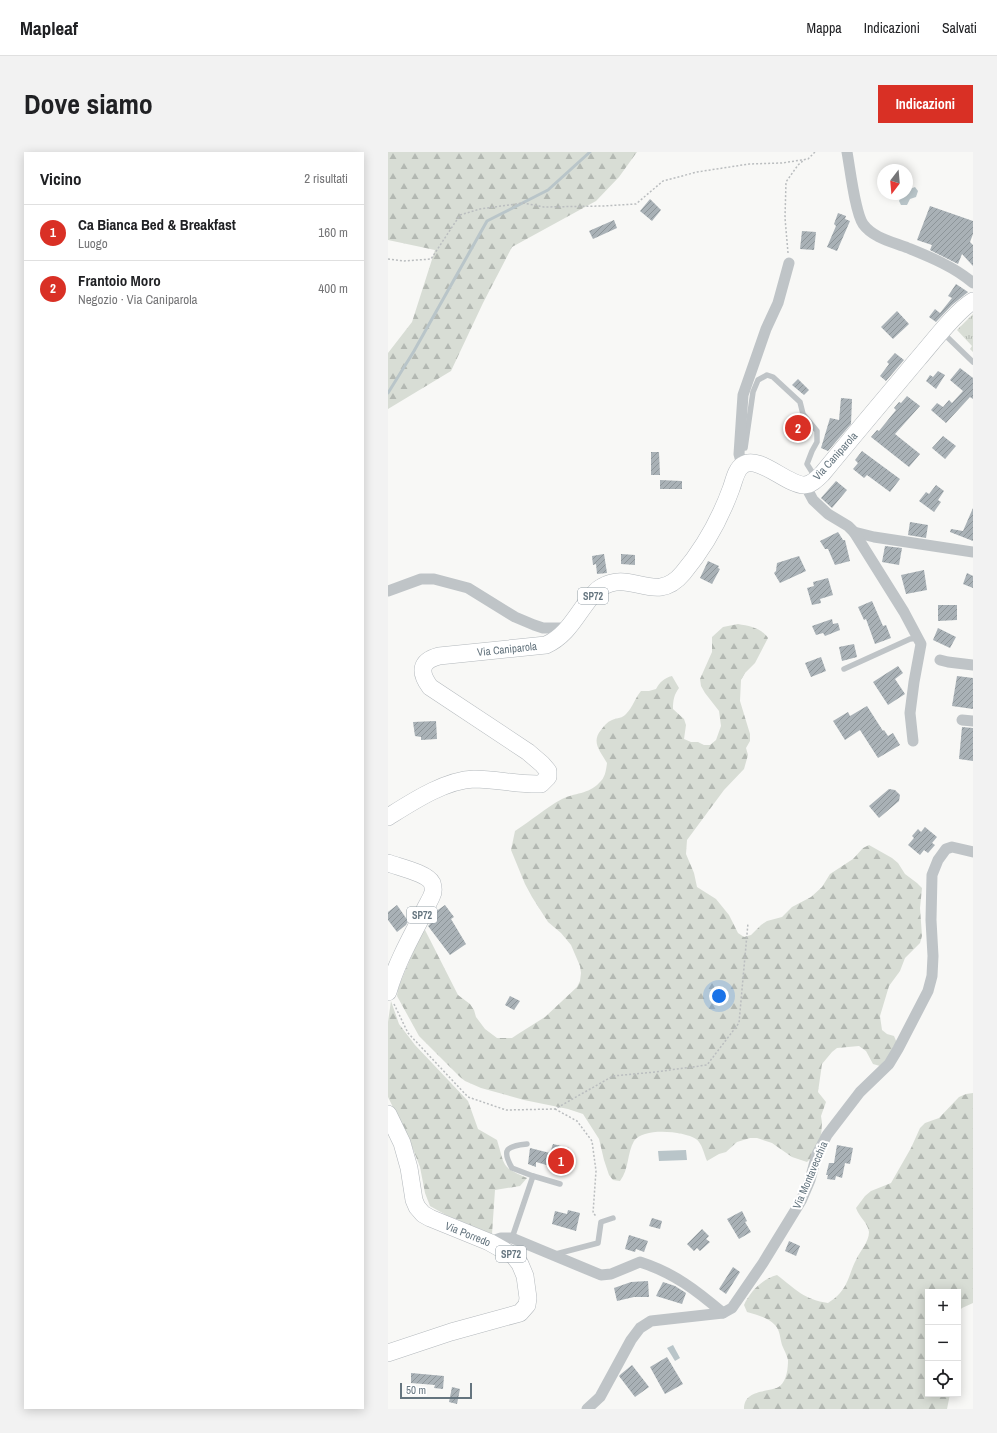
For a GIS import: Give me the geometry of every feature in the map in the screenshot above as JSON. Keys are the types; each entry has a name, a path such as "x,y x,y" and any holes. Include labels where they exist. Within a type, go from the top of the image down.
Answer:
{"main road":[{"name":"Via Caniparola","path":"388,817 429,794 459,780 476,779 530,785 541,784 545,782 548,777 548,771 528,752 430,687 424,679 423,668 425,663 431,658 439,656 546,645 560,638 601,587 610,583 624,582 658,588 667,586 677,580 695,557 718,522 736,476 744,464 752,463 762,466 793,482 805,485 811,483 822,474 941,332 968,304 973,301"},
{"name":"SP72","path":"388,863 429,879 432,883 433,891 408,942 392,978 388,992"},
{"name":"Via Porredo","path":"388,1114 404,1149 409,1168 414,1200 417,1207 423,1214 430,1218 489,1242 514,1256 520,1264 525,1276 528,1298 525,1308 520,1312 451,1332 388,1353"}],"street":[{"path":"847,152 858,212 863,223 871,232 927,256 972,278"},
{"path":"744,464 739,454 743,395 766,329 778,303 789,263"},
{"path":"805,485 813,500 828,514 848,526 854,532 919,638 921,644 920,653 914,682 910,714 913,742"},
{"path":"854,532 874,537 972,552"},
{"path":"388,591 421,578 434,578 468,588 516,617 534,625 543,628 568,628"},
{"path":"940,660 973,665"},
{"name":"Via Montavecchia","path":"723,1314 732,1308 746,1288 801,1202 810,1180 817,1154 827,1135 860,1092 889,1064 898,1049 928,990 932,976 934,956 931,920 932,876 938,860 946,848 952,847 973,852"},
{"path":"489,1242 502,1238 512,1238 601,1275 611,1274 640,1262 654,1266 687,1284 723,1314"},
{"path":"587,1409 600,1397 628,1346 640,1328 651,1321 723,1314"}],"lane":[{"path":"941,332 973,362"},
{"path":"744,464 753,392 758,380 767,375 773,377 800,402 803,414 817,431 817,442 807,464 812,472 816,473 821,470 832,456 838,454"},
{"path":"844,668 910,639 919,638"},
{"path":"527,1144 517,1145 509,1149 506,1153 507,1160 512,1168 560,1184"},
{"path":"512,1238 533,1176"},
{"path":"554,1255 598,1244 601,1222 613,1218"}],"path":[{"path":"388,259 404,261 431,259 460,215 480,209 523,203 544,207 636,204 663,181 697,172 749,164 782,163 804,160 808,159 815,152"},
{"path":"789,263 785,218 786,182 804,160"},
{"path":"555,1110 613,1076 707,1065 739,1023 748,923"},
{"path":"388,992 408,1033 468,1097 506,1110 555,1110 578,1121 592,1141 596,1171 593,1213 601,1222"}],"green space":[{"path":"388,152 637,152 619,177 596,201 512,247 483,303 451,371 388,409 388,353 412,322 435,250 388,240"},
{"path":"973,314 973,352 970,349 972,346 957,330"},
{"path":"738,624 759,630 768,638 755,663 745,673 741,680 740,701 750,734 750,741 746,748 748,755 744,769 724,790 687,840 686,854 694,873 697,887 716,899 729,915 738,933 744,937 751,935 767,921 782,917 792,907 811,897 822,887 830,874 853,859 863,848 869,845 892,858 898,863 905,874 922,888 920,908 922,936 920,943 905,958 900,971 889,986 880,1016 882,1030 887,1034 894,1036 897,1043 890,1055 880,1066 873,1064 866,1051 859,1046 837,1048 822,1064 818,1092 826,1102 821,1116 821,1137 812,1157 807,1162 792,1157 772,1143 757,1138 750,1138 737,1142 726,1152 707,1161 701,1146 696,1139 673,1132 654,1132 639,1137 634,1141 623,1177 620,1181 613,1180 609,1175 599,1139 583,1114 481,1088 465,1081 419,1036 397,996 398,988 420,936 425,930 458,995 470,1004 476,1017 485,1029 497,1038 512,1038 545,1017 577,987 580,981 580,966 571,945 561,933 548,922 532,897 511,850 515,831 562,799 591,789 603,779 607,763 599,750 597,743 598,734 609,722 625,715 641,691 656,689 664,679 672,676 679,688 674,698 673,709 684,719 686,725 684,739 704,745 710,745 716,740 721,726 719,711 705,693 701,686 700,679 712,652 712,637 723,627"},
{"path":"391,1001 399,1024 415,1045 468,1101 478,1129 497,1140 505,1165 512,1171 527,1178 520,1186 495,1190 492,1234 446,1215 430,1206 425,1193 420,1167 411,1144 388,1097 388,1022"},
{"path":"973,1093 973,1303 961,1309 961,1289 925,1289 925,1397 949,1397 947,1409 744,1409 745,1402 753,1394 780,1386 786,1377 788,1363 788,1358 782,1345 777,1327 765,1318 747,1312 744,1305 750,1295 766,1280 777,1275 807,1297 820,1302 828,1303 837,1296 843,1289 869,1236 867,1226 856,1208 871,1191 891,1183 911,1148 920,1128 925,1123 939,1118 959,1097"}],"shaded area":[{"path":"915,187 918,191 916,197 913,198 913,188"},
{"path":"910,200 907,205 901,205 899,201"},
{"path":"686,1150 687,1160 659,1161 658,1151"},
{"path":"673,1345 680,1358 675,1361 667,1348"}],"building":[{"path":"650,199 661,210 652,221 640,211"},
{"path":"930,206 973,221 973,234 970,242 973,245 973,266 962,254 958,264 930,250 932,245 917,240"},
{"path":"838,213 846,216 845,219 850,221 837,251 827,247 836,226 834,224"},
{"path":"614,220 617,228 593,239 589,231"},
{"path":"802,231 816,232 814,250 800,249"},
{"path":"956,284 968,292 952,305 936,322 929,317 935,309 940,313 952,298 948,296"},
{"path":"897,311 909,324 893,339 881,327"},
{"path":"895,353 904,360 886,381 880,376 889,364 887,362"},
{"path":"960,368 973,378 973,399 970,397 946,423 931,410 937,403 943,407 949,400 952,403 963,391 950,380"},
{"path":"938,371 945,375 936,389 926,381 930,375 933,377"},
{"path":"798,379 809,390 804,395 792,385"},
{"path":"907,396 920,406 895,434 920,454 909,467 871,437 877,430 879,431 896,410 894,408 899,402 901,403"},
{"path":"841,398 852,399 851,424 828,451 821,448 830,418 839,420"},
{"path":"798,415 810,432 798,441 785,424"},
{"path":"943,436 956,446 945,459 932,448"},
{"path":"862,451 900,479 890,492 867,475 864,478 853,469 858,463 855,460"},
{"path":"651,452 659,452 660,475 651,475"},
{"path":"660,480 682,481 682,489 660,489"},
{"path":"836,481 847,490 832,508 821,498"},
{"path":"936,485 944,491 938,500 941,502 934,512 919,501 926,492 929,494"},
{"path":"973,508 973,541 950,532 951,529 963,531"},
{"path":"910,522 928,525 926,538 908,535"},
{"path":"838,532 843,540 845,540 850,561 835,565 828,549 825,549 820,541"},
{"path":"885,546 902,548 899,565 882,562"},
{"path":"604,554 607,573 597,574 596,564 593,565 592,556"},
{"path":"621,554 635,555 635,565 621,564"},
{"path":"799,556 806,571 780,583 774,573 776,571 777,563"},
{"path":"708,561 719,566 718,568 720,569 712,584 700,578"},
{"path":"924,570 927,590 906,594 901,575"},
{"path":"967,573 973,576 973,588 963,584"},
{"path":"828,578 833,595 820,599 821,603 812,605 807,588 814,586 813,582"},
{"path":"872,601 883,626 886,625 891,638 875,644 866,619 864,620 858,607"},
{"path":"938,605 957,605 957,620 938,621"},
{"path":"832,619 833,624 838,623 840,630 825,636 823,633 816,635 812,626"},
{"path":"938,628 956,637 950,648 933,640"},
{"path":"854,644 857,657 842,661 839,647"},
{"path":"821,657 826,671 811,677 805,663"},
{"path":"898,666 903,673 895,679 905,694 888,705 873,682"},
{"path":"957,676 973,678 973,709 952,706"},
{"path":"867,706 883,731 884,730 888,736 893,733 900,745 878,758 860,730 845,740 833,721 848,712 850,716"},
{"path":"436,721 437,739 421,740 421,737 415,736 413,722"},
{"path":"962,727 973,728 973,761 959,759"},
{"path":"889,789 895,790 900,795 899,801 879,818 869,806"},
{"path":"925,827 937,837 932,843 935,845 928,853 924,850 920,855 908,845 914,838 912,836 918,829 921,832"},
{"path":"397,905 408,921 406,925 397,932 388,920 388,912"},
{"path":"445,905 454,917 451,919 466,944 450,955 428,926 433,921 432,919 435,912"},
{"path":"510,996 520,1001 514,1010 505,1005"},
{"path":"553,1144 569,1148 567,1154 575,1157 571,1172 536,1162 536,1167 528,1164 530,1148 550,1153"},
{"path":"837,1145 853,1148 850,1164 845,1163 842,1178 836,1176 835,1180 827,1179 828,1175 826,1175 829,1163 834,1163"},
{"path":"568,1210 580,1213 576,1231 552,1224 555,1211 567,1214"},
{"path":"742,1211 747,1221 745,1222 751,1232 739,1239 727,1219"},
{"path":"652,1218 662,1221 660,1229 649,1226"},
{"path":"702,1229 709,1236 706,1239 710,1242 700,1251 697,1248 694,1251 687,1244"},
{"path":"629,1235 648,1241 644,1252 636,1249 635,1252 625,1249"},
{"path":"789,1241 800,1246 796,1256 785,1251"},
{"path":"733,1267 740,1272 726,1294 719,1289"},
{"path":"648,1281 649,1297 634,1297 617,1301 614,1288 631,1282"},
{"path":"663,1282 675,1286 686,1293 682,1304 656,1296"},
{"path":"667,1357 683,1384 665,1394 650,1367"},
{"path":"632,1365 649,1387 635,1397 619,1376"},
{"path":"411,1373 444,1376 443,1389 434,1388 435,1385 411,1383"},
{"path":"452,1387 460,1389 457,1404 449,1402"}],"waterway":[{"path":"388,393 414,351 487,221 548,190 590,152"}],"place":[{"name":"Frantoio Moro","path":"798,428"},
{"name":"Ca Bianca Bed & Breakfast","path":"561,1161"}]}
